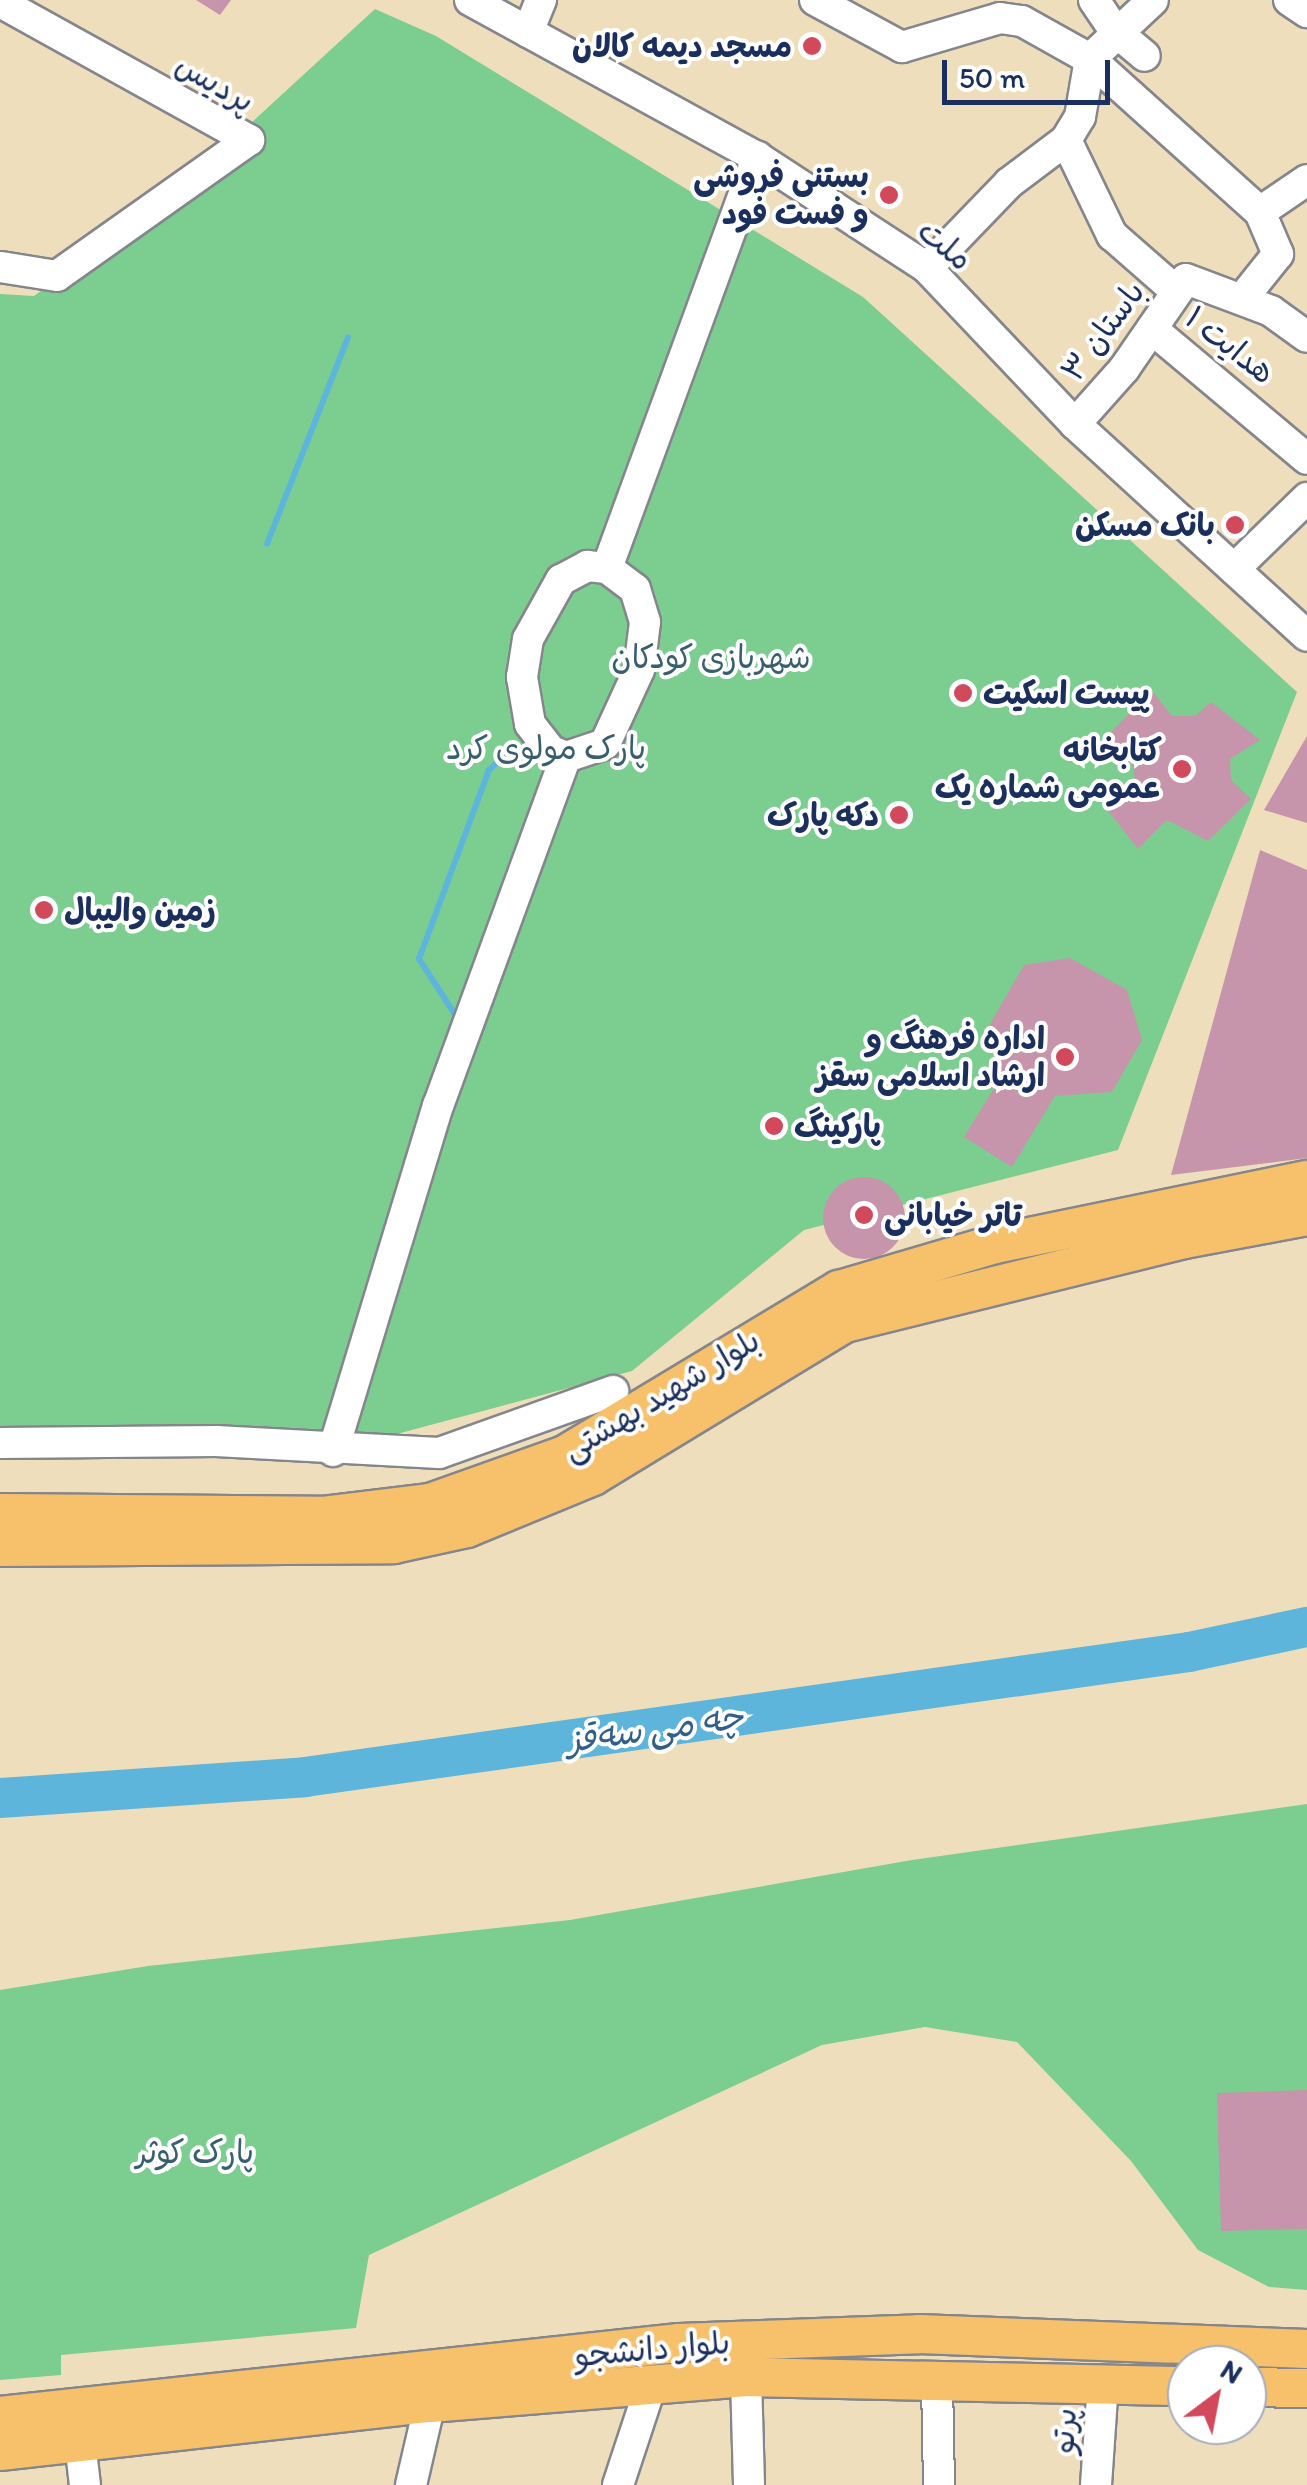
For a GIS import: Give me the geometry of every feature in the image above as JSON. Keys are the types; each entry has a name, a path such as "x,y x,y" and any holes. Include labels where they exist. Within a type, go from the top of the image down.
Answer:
{"main road":[{"name":"بلوار شهید بهشتی","path":"0,1513 321,1516 430,1503 565,1455 839,1290 995,1244 1307,1180"},
{"name":"بلوار شهید بهشتی","path":"0,1547 394,1544 468,1528 594,1476 845,1323 1184,1239 1307,1216"},
{"name":"بلوار دانشجو","path":"0,2451 430,2402 918,2334 1307,2349"},
{"name":"بلوار دانشجو","path":"0,2416 672,2370 746,2377 1167,2385"},
{"path":"1267,2387 1307,2388"}],"street":[{"name":"ملت","path":"470,0 757,157 927,268 1075,424 1307,636"},
{"path":"528,32 541,0"},
{"path":"1094,0 1114,30 1146,56"},
{"path":"927,268 982,208 1066,140 1080,118 1090,60 1114,30 1152,0"},
{"path":"1289,0 1307,12"},
{"name":"پردیس","path":"0,2 249,140 57,276 0,267"},
{"path":"825,8 902,47 1000,18 1022,21 1090,60 1260,212 1278,254 1242,299"},
{"path":"1066,140 1112,235 1181,285 1242,299 1307,337"},
{"path":"607,568 757,157"},
{"path":"1260,212 1307,180"},
{"name":"باستان ۳","path":"1075,424 1152,329 1181,285"},
{"name":"هدایت ۱","path":"1152,329 1307,458"},
{"path":"1234,569 1307,498"},
{"path":"588,566 607,568 635,589 645,622 639,670 626,709 605,744 566,757 552,751 530,724 522,677 528,639 539,609 562,580 588,566"},
{"path":"333,1451 438,1106 566,757"},
{"path":"0,1444 216,1441 333,1451 438,1452 613,1392"},
{"path":"618,2485 672,2370"},
{"path":"746,2377 749,2485"},
{"path":"936,2381 939,2485"},
{"name":"پرتو","path":"1096,2485 1103,2382"},
{"path":"411,2485 430,2402"},
{"path":"80,2442 86,2485"}],"green space":[{"name":"پارک مولوی کرد","path":"375,9 436,36 863,297 1297,692 1118,1150 804,1230 632,1371 333,1451 0,1431 0,294 34,296 175,193"},
{"name":"پارک کوثر","path":"1307,1804 1307,2290 1269,2287 1198,2250 1131,2161 1017,2042 925,2027 822,2045 369,2255 356,2328 61,2355 61,2375 0,2380 0,1990 148,1966 570,1920 912,1860"}],"building":[{"path":"196,0 231,0 220,15"},
{"name":"کتابخانه عمومی شماره یک","path":"1152,691 1172,716 1195,716 1211,702 1260,740 1230,759 1231,780 1251,799 1208,841 1167,820 1138,849 1106,808 1135,778 1131,758 1107,736"},
{"path":"1307,736 1307,823 1264,810"},
{"path":"1260,850 1307,870 1307,1158 1171,1175"},
{"name":"اداره فرهنگ و ارشاد اسلامی سقز","path":"1070,958 1127,990 1142,1040 1112,1092 1055,1096 1012,1167 964,1137 1003,1074 990,1024 1024,965"},
{"name":"تاتر خیابانی","path":"864,1177 880,1180 893,1189 902,1202 902,1234 893,1247 880,1256 864,1259 848,1256 835,1247 826,1234 823,1218 826,1202 835,1189 848,1180"},
{"path":"1307,2090 1307,2229 1221,2231 1217,2093"}],"waterway":[{"path":"267,544 348,337"},
{"path":"458,1019 419,959 489,770 507,754"},
{"name":"چە می سەقز","path":"0,1798 305,1777 1189,1652 1307,1627"}],"place":[{"name":"مسجد دیمه کالان","path":"812,46"},
{"name":"بستنی فروشی و فست فود","path":"889,195"},
{"name":"بانک مسکن","path":"1235,525"},
{"name":"پیست اسکیت","path":"963,693"},
{"name":"کتابخانه عمومی شماره یک","path":"1182,769"},
{"name":"دکه پارک","path":"899,815"},
{"name":"زمین والیبال","path":"44,910"},
{"name":"اداره فرهنگ و ارشاد اسلامی سقز","path":"1065,1057"},
{"name":"پارکینگ","path":"774,1126"},
{"name":"تاتر خیابانی","path":"864,1215"}],"park label":[{"name":"شهربازی کودکان","path":"711,657"}]}
